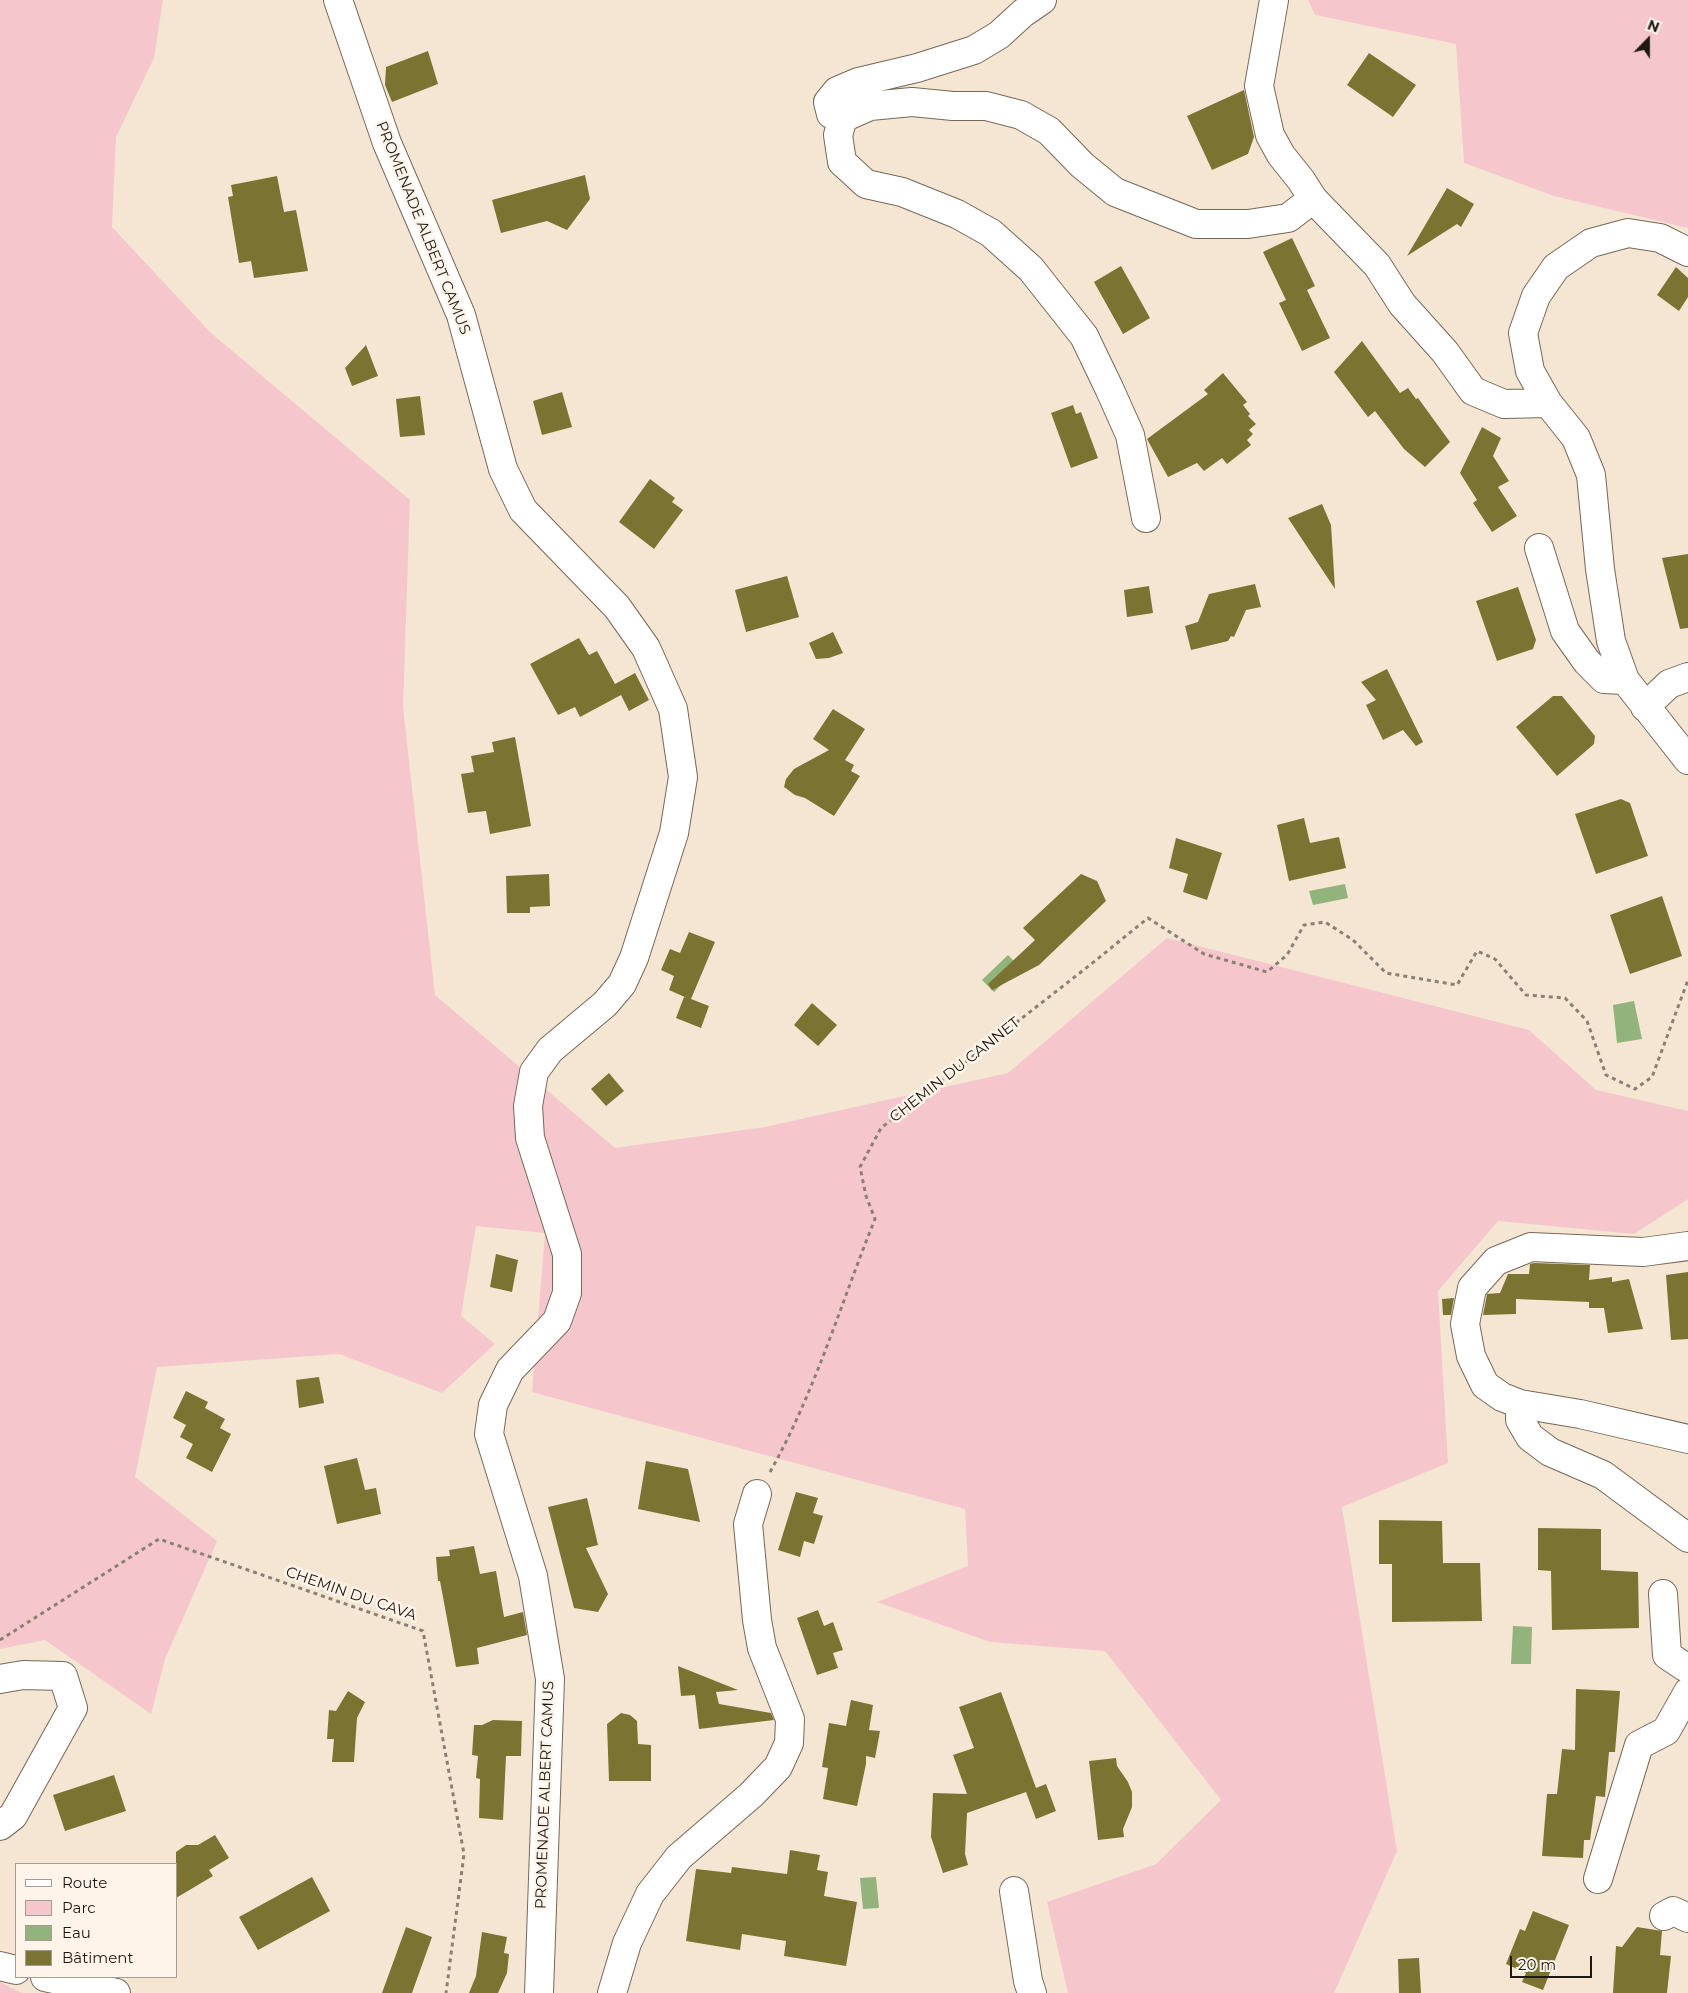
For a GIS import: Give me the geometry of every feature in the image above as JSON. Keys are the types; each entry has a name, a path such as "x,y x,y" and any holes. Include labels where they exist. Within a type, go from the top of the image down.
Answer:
{"street":[{"name":"PROMENADE ALBERT CAMUS","path":"338,0 386,144 461,315 503,469 523,510 617,607 646,648 673,709 683,777 674,834 634,958 622,984 605,1004 550,1050 534,1072 528,1106 530,1138 567,1254 567,1292 557,1321 510,1370 493,1405 490,1434 533,1576 550,1679 539,1993"},
{"path":"1042,0 1022,12 999,35 974,50 917,68 858,82 837,91 828,102 832,114 843,118 870,106 912,102 953,106 986,106 1021,115 1049,131 1082,166 1116,192 1196,224 1248,224 1288,218 1313,199"},
{"path":"1274,0 1258,86 1270,135 1281,155 1313,199 1376,265 1402,304 1445,352 1473,391 1504,404 1548,402"},
{"path":"843,118 838,135 842,162 866,184 902,192 957,214 991,233 1031,269 1084,336 1130,434 1146,518"},
{"path":"1688,252 1660,238 1628,233 1591,243 1556,267 1536,296 1522,333 1530,371 1548,402 1576,438 1591,475 1600,569 1611,641 1625,680 1688,760"},
{"path":"1539,548 1564,631 1587,662 1604,679 1625,680"},
{"path":"1645,707 1669,684 1688,677"},
{"path":"1688,1246 1680,1249 1643,1252 1532,1247 1496,1261 1472,1288 1465,1324 1471,1356 1485,1385 1502,1397 1520,1404 1580,1414 1688,1439"},
{"path":"1520,1404 1520,1420 1530,1437 1550,1452 1604,1474 1686,1533"},
{"path":"612,1993 627,1943 650,1894 679,1857 751,1795 778,1768 789,1743 790,1720 762,1648 756,1620 748,1524 757,1494"},
{"path":"1663,1594 1667,1655 1688,1667"},
{"path":"0,1679 23,1675 63,1676 73,1708 13,1816 0,1826"},
{"path":"1598,1879 1639,1746 1666,1731 1688,1692"},
{"path":"1014,1891 1028,1981 1032,1993"},
{"path":"0,1966 15,1970"},
{"path":"49,1978 116,1993"}],"path":[{"name":"CHEMIN DU CANNET","path":"757,1494 789,1435 819,1364 875,1219 866,1196 860,1167 882,1128 1148,918 1204,954 1267,972 1288,955 1304,926 1326,922 1353,940 1386,973 1457,985 1477,951 1495,959 1526,995 1565,998 1587,1021 1606,1075 1635,1089 1652,1077 1688,980"},
{"name":"CHEMIN DU CAVA","path":"0,1640 159,1539 423,1631 464,1854 446,1993"}],"green space":[{"path":"0,0 163,0 154,58 116,137 112,227 211,333 410,500 403,707 435,995 615,1148 765,1127 1008,1073 1167,938 1529,1030 1596,1090 1688,1111 1688,1199 1634,1234 1498,1221 1438,1291 1448,1463 1342,1507 1397,1851 1334,1993 1068,1993 1047,1902 1156,1864 1221,1800 1105,1651 990,1642 877,1602 968,1566 965,1509 532,1392 545,1233 476,1226 461,1316 495,1344 442,1393 339,1354 157,1367 135,1477 217,1541 165,1659 151,1714 45,1640 0,1649"},
{"path":"1308,0 1688,0 1688,228 1554,196 1464,163 1456,44 1315,15"},
{"path":"0,1982 22,1993 0,1993"}],"water":[{"path":"1345,884 1348,898 1313,905 1309,891"},
{"path":"1008,955 1020,967 994,992 982,980"},
{"path":"1634,1001 1642,1039 1617,1043 1613,1005"},
{"path":"1513,1626 1532,1627 1531,1664 1511,1664"},
{"path":"876,1877 879,1908 863,1909 860,1878"}],"building":[{"path":"428,51 438,84 392,102 385,85 386,67"},
{"path":"1369,53 1416,85 1393,117 1347,85"},
{"path":"1244,90 1254,137 1248,154 1212,170 1187,116"},
{"path":"585,175 590,199 567,230 547,221 501,233 492,200"},
{"path":"277,176 284,212 296,210 308,271 254,278 251,261 239,263 228,197 233,196 231,185"},
{"path":"1447,188 1474,204 1461,227 1457,224 1407,256"},
{"path":"1292,238 1315,286 1307,290 1330,338 1302,351 1279,303 1286,300 1263,252"},
{"path":"1121,266 1150,318 1123,334 1094,282"},
{"path":"1676,267 1688,278 1688,297 1679,311 1657,295"},
{"path":"1362,341 1400,393 1408,388 1416,399 1418,398 1450,442 1425,467 1404,449 1375,411 1368,417 1334,372"},
{"path":"366,345 378,376 352,386 345,368"},
{"path":"1223,373 1247,402 1243,405 1250,414 1248,416 1256,424 1249,430 1253,434 1247,440 1251,445 1227,464 1222,458 1204,471 1197,463 1168,477 1147,439 1208,394 1204,390"},
{"path":"562,392 572,427 542,435 533,401"},
{"path":"420,396 425,435 400,437 396,399"},
{"path":"1073,405 1076,414 1081,412 1098,458 1071,468 1051,413"},
{"path":"1482,427 1501,438 1493,456 1509,481 1498,487 1517,516 1492,532 1473,503 1477,500 1460,473"},
{"path":"650,479 675,498 672,502 683,510 654,549 619,522"},
{"path":"1322,504 1331,525 1335,589 1288,518"},
{"path":"1688,554 1688,628 1680,629 1662,558"},
{"path":"787,576 799,617 746,632 735,590"},
{"path":"1255,584 1261,607 1246,610 1234,637 1231,636 1228,641 1191,650 1185,626 1198,622 1209,594"},
{"path":"1149,586 1153,613 1127,617 1124,590"},
{"path":"1518,587 1536,640 1533,649 1497,661 1476,601"},
{"path":"833,632 843,653 829,658 816,659 809,643"},
{"path":"579,638 589,655 597,651 615,684 635,673 649,700 629,711 621,695 580,717 575,707 558,715 530,664"},
{"path":"1387,669 1423,742 1416,746 1403,730 1383,740 1366,705 1376,700 1361,682"},
{"path":"1553,696 1562,696 1595,736 1594,744 1557,776 1516,727"},
{"path":"833,709 865,729 845,760 854,765 851,771 860,776 834,816 784,787 786,779 794,769 829,750 813,739"},
{"path":"515,737 531,826 490,834 486,811 468,813 461,774 474,772 471,756 494,752 492,742"},
{"path":"1621,799 1630,803 1648,856 1596,874 1575,814"},
{"path":"1304,818 1310,843 1339,837 1346,868 1289,881 1277,825"},
{"path":"1176,838 1222,853 1207,900 1183,892 1188,874 1169,868"},
{"path":"549,874 550,906 530,907 530,913 507,913 506,876"},
{"path":"1081,874 1097,881 1106,901 1039,965 992,990 988,984 1035,940 1023,928"},
{"path":"1662,896 1682,956 1630,974 1610,915"},
{"path":"689,932 715,942 691,999 709,1006 701,1028 676,1018 684,997 687,998 669,990 674,976 661,970 670,949 680,953"},
{"path":"812,1003 837,1025 818,1046 794,1025"},
{"path":"609,1073 624,1091 606,1106 591,1089"},
{"path":"496,1254 518,1260 512,1292 490,1287"},
{"path":"1530,1264 1590,1265 1589,1280 1612,1277 1612,1282 1629,1279 1643,1329 1608,1333 1604,1308 1589,1308 1589,1302 1516,1299 1516,1314 1483,1315 1487,1294 1500,1293 1508,1274 1529,1274"},
{"path":"1688,1272 1688,1339 1671,1340 1666,1275"},
{"path":"1454,1298 1451,1315 1443,1315 1442,1299"},
{"path":"319,1377 324,1403 299,1408 296,1380"},
{"path":"186,1391 208,1402 205,1408 225,1419 220,1428 231,1434 212,1472 186,1458 193,1444 180,1437 186,1425 173,1418"},
{"path":"357,1458 365,1490 376,1488 381,1514 337,1524 324,1466"},
{"path":"646,1461 688,1469 700,1522 638,1509"},
{"path":"796,1492 818,1498 813,1513 823,1516 814,1544 804,1541 800,1557 778,1550"},
{"path":"587,1498 598,1545 586,1548 608,1594 598,1612 574,1608 548,1507"},
{"path":"1379,1520 1442,1521 1443,1563 1480,1563 1482,1621 1392,1622 1392,1564 1379,1564"},
{"path":"1538,1528 1601,1529 1601,1570 1638,1572 1639,1628 1552,1630 1551,1571 1538,1570"},
{"path":"474,1546 480,1574 496,1571 504,1617 523,1612 527,1635 477,1648 479,1664 456,1667 440,1581 438,1581 436,1557 450,1556 449,1550"},
{"path":"818,1610 824,1626 833,1622 843,1650 833,1653 838,1668 817,1675 797,1618"},
{"path":"678,1666 738,1690 716,1692 719,1704 771,1713 774,1720 699,1729 695,1695 681,1696"},
{"path":"1576,1689 1620,1691 1615,1752 1609,1752 1605,1797 1596,1796 1590,1840 1584,1840 1583,1858 1542,1856 1547,1794 1557,1794 1562,1749 1575,1750"},
{"path":"348,1691 365,1702 357,1718 354,1762 332,1762 334,1739 327,1739 329,1710 336,1711"},
{"path":"1001,1692 1036,1788 1046,1784 1056,1811 1036,1819 1026,1792 967,1813 965,1854 968,1865 943,1873 931,1837 933,1793 967,1794 953,1755 974,1748 959,1707"},
{"path":"851,1700 873,1705 869,1730 880,1731 875,1758 866,1756 857,1806 823,1799 828,1768 822,1767 829,1723 846,1726"},
{"path":"621,1713 630,1715 637,1721 638,1744 651,1745 651,1781 609,1781 607,1724"},
{"path":"493,1720 522,1721 521,1756 506,1756 503,1820 479,1818 480,1779 476,1778 478,1756 472,1755 474,1725 482,1725"},
{"path":"1116,1758 1117,1766 1128,1782 1132,1792 1132,1807 1123,1829 1124,1837 1098,1840 1089,1761"},
{"path":"114,1775 126,1811 65,1831 53,1795"},
{"path":"215,1835 229,1858 209,1870 213,1876 178,1897 178,1863 176,1863 176,1852 186,1845 198,1845"},
{"path":"790,1850 820,1855 817,1870 828,1872 824,1896 857,1902 846,1966 784,1956 786,1941 742,1934 740,1950 686,1941 696,1869 731,1873 732,1867 787,1874"},
{"path":"312,1877 330,1911 258,1950 239,1917"},
{"path":"1533,1911 1569,1925 1543,1990 1522,1982 1526,1973 1506,1964 1520,1929 1525,1931"},
{"path":"406,1927 432,1937 412,1993 382,1993"},
{"path":"1637,1927 1662,1931 1660,1955 1671,1956 1667,1993 1613,1993 1616,1946 1622,1947"},
{"path":"482,1932 507,1937 504,1953 509,1954 507,1973 498,1993 469,1993 476,1976"},
{"path":"1419,1958 1421,1993 1399,1993 1398,1959"}]}
